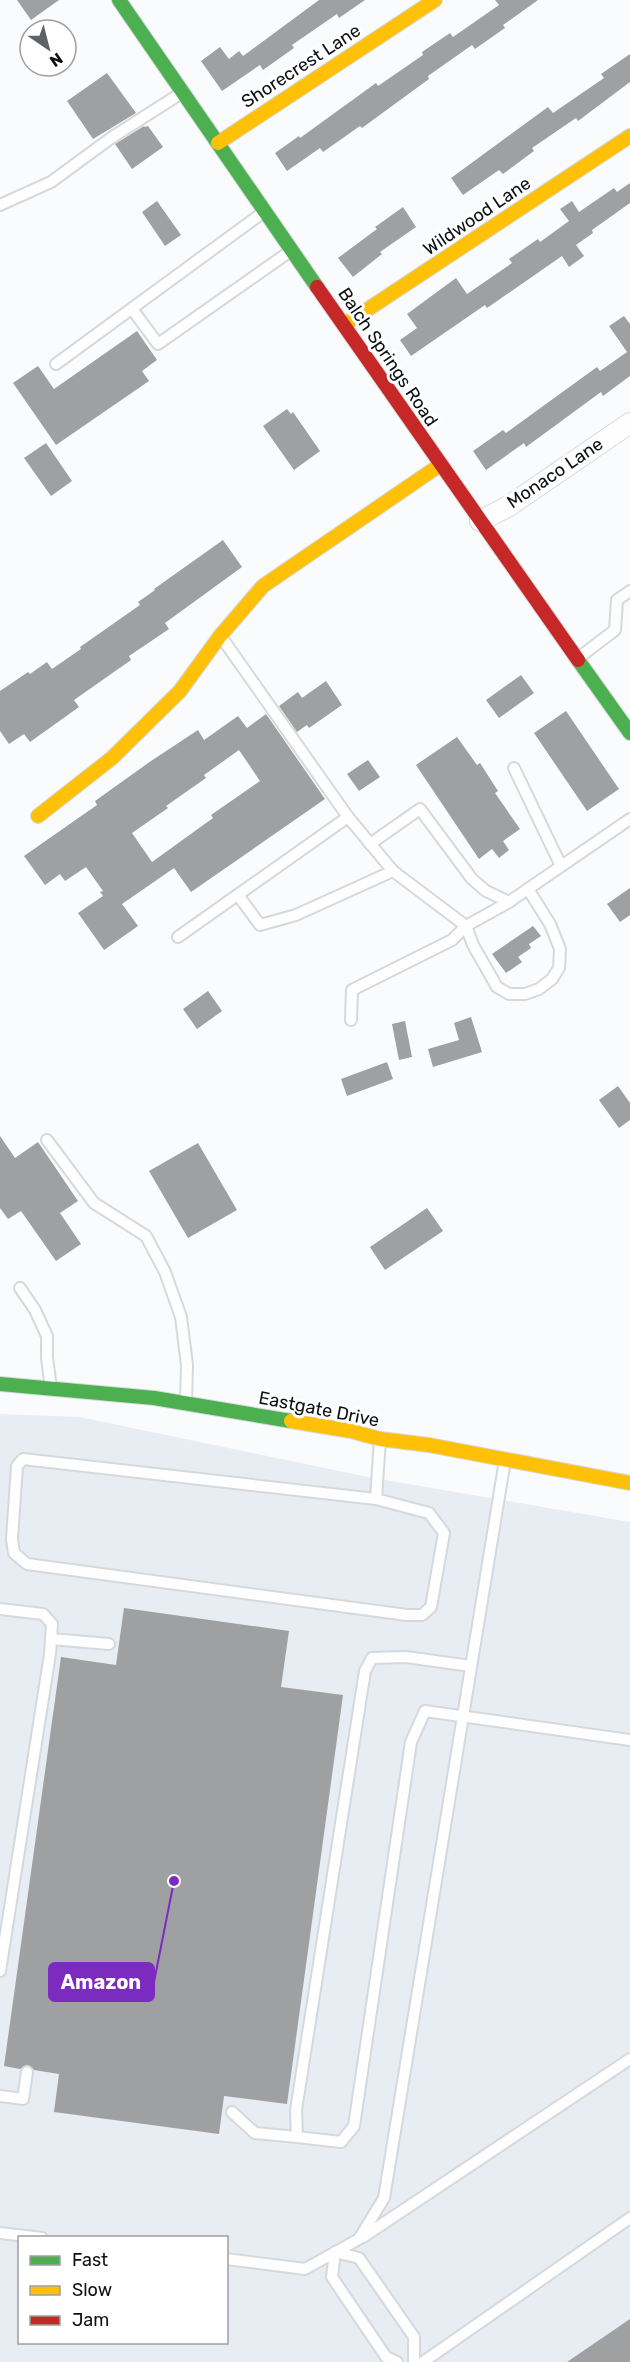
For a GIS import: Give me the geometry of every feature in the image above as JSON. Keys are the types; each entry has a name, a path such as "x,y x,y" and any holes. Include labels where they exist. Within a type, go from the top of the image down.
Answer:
{"street":[{"name":"Balch Springs Road","path":"119,0 440,465 630,733"},
{"name":"Shorecrest Lane","path":"218,143 435,0"},
{"name":"Wildwood Lane","path":"344,325 630,136"},
{"name":"Monaco Lane","path":"480,521 509,506 630,423"},
{"path":"38,816 111,759 180,691 220,636 263,586 440,465"},
{"name":"Eastgate Drive","path":"0,1384 186,1403 630,1483"}],"lane":[{"path":"0,205 51,182 111,138 183,92"},
{"path":"56,364 265,211"},
{"path":"132,309 158,344 292,250"},
{"path":"577,659 615,630 617,600 630,591"},
{"path":"220,636 348,817 393,871 466,926 473,945 497,987 509,994 525,994 539,988 552,979 559,968 560,950 550,924 528,889"},
{"path":"514,768 561,866"},
{"path":"370,844 420,809 472,879 486,891 509,902"},
{"path":"178,937 348,817"},
{"path":"351,1020 352,990 452,940 466,926 509,902 630,819"},
{"path":"238,895 260,925 296,915 393,871"},
{"path":"47,1140 94,1203 146,1236 165,1272 181,1317 187,1365 186,1403"},
{"path":"20,1288 35,1310 47,1336 51,1388"},
{"path":"375,1499 380,1439"},
{"path":"22,1459 375,1499 429,1514 444,1533 431,1607 422,1615 407,1615 27,1564 14,1553 12,1539 17,1466 22,1459"},
{"path":"360,2239 384,2198 505,1460"},
{"path":"0,1610 43,1614 52,1624 0,1971"},
{"path":"51,1639 109,1644"},
{"path":"297,2137 296,2110 365,1671 372,1658 406,1657 471,1666"},
{"path":"231,2112 255,2133 341,2142 354,2126 411,1742 425,1711 630,1740"},
{"path":"228,2259 305,2269 360,2239 630,2059"},
{"path":"0,2096 23,2099 27,2072"},
{"path":"423,2362 630,2218"},
{"path":"0,2233 25,2236"},
{"path":"335,2252 332,2277 386,2358 398,2362"},
{"path":"335,2252 359,2258 414,2337 414,2362"}],"shaded area":[{"path":"0,1414 80,1417 368,1477 630,1522 630,2362 0,2362"}],"building":[{"path":"17,0 59,0 34,18 30,18"},
{"path":"319,0 365,0 339,18 337,14 292,45 294,48 263,70 260,65 222,91 201,61 220,47 229,59 239,51 243,56"},
{"path":"495,0 538,0 503,25 505,28 475,49 472,45 428,76 429,79 362,128 360,126 323,152 320,148 287,171 275,153 299,136 300,138 376,83 378,86 450,33 453,37 499,5"},
{"path":"630,54 630,82 578,121 576,118 532,148 534,151 503,174 499,170 463,195 451,178 548,107 553,113 604,78 601,74"},
{"path":"107,73 136,113 93,139 67,101"},
{"path":"144,126 148,126 163,147 132,169 115,144"},
{"path":"630,183 630,203 592,230 593,233 576,245 584,256 569,267 562,256 487,308 485,305 411,356 400,340 417,328 407,314 456,278 467,294 512,263 509,259 538,239 540,242 569,221 560,209 572,201 579,212 614,188 617,192"},
{"path":"157,201 181,235 165,246 142,212"},
{"path":"403,207 416,227 380,252 382,254 353,277 338,258"},
{"path":"624,316 630,324 630,376 603,396 601,392 526,447 524,443 486,470 473,451 503,430 506,433 597,367 600,371 627,352 609,326"},
{"path":"137,331 157,360 142,371 149,381 56,445 13,383 38,366 54,389"},
{"path":"287,409 291,414 293,412 320,451 294,470 263,426"},
{"path":"46,443 72,481 51,496 24,458"},
{"path":"223,540 242,567 165,623 169,629 129,656 131,660 74,700 79,707 30,742 24,734 9,744 0,731 0,691 47,662 52,669 140,605 138,602 154,589"},
{"path":"521,675 534,693 499,718 486,700"},
{"path":"326,681 342,705 309,728 307,725 297,732 279,706 298,692 302,698"},
{"path":"566,711 619,789 587,811 534,733"},
{"path":"266,714 325,799 191,892 174,868 122,904 138,926 104,950 78,913 103,896 100,892 103,891 86,867 65,881 60,874 45,885 24,856 97,805 95,801 198,730 204,740 238,716 247,728","holes":["239,750 260,781 211,815 213,818 152,862 132,833 168,808 166,806 206,778 204,775"]},
{"path":"457,737 477,765 480,763 498,791 495,793 520,829 503,841 509,850 499,858 492,849 479,859 416,765"},
{"path":"368,760 380,777 359,791 347,774"},
{"path":"630,888 630,915 620,922 607,904"},
{"path":"533,926 541,936 529,944 531,948 518,957 522,962 506,973 492,954"},
{"path":"208,991 222,1011 197,1029 183,1009"},
{"path":"471,1017 482,1052 433,1067 428,1049 459,1040 454,1023"},
{"path":"405,1021 412,1057 399,1060 392,1024"},
{"path":"387,1062 393,1079 347,1096 341,1079"},
{"path":"618,1086 630,1103 630,1120 619,1128 599,1100"},
{"path":"0,1136 15,1158 38,1142 78,1201 60,1213 81,1244 56,1261 21,1211 8,1219 0,1208"},
{"path":"198,1143 237,1210 188,1238 149,1171"},
{"path":"427,1208 443,1231 385,1270 370,1247"},
{"path":"124,1608 289,1631 281,1687 343,1695 287,2104 224,2096 219,2134 54,2112 59,2074 34,2070 28,2065 20,2069 4,2066 61,1657 116,1665"},
{"path":"630,2319 630,2362 567,2362"}],"traffic: fast":[{"path":"119,0 317,287"},
{"path":"578,660 630,733"},
{"path":"0,1384 154,1398 291,1421"}],"traffic: slow":[{"path":"218,143 435,0"},
{"path":"344,325 630,136"},
{"path":"38,816 112,758 180,691 220,636 263,586 440,465"},
{"path":"291,1421 630,1483"}],"traffic: jam":[{"path":"317,287 578,660"}],"place":[{"name":"Amazon","path":"174,1881"}]}
